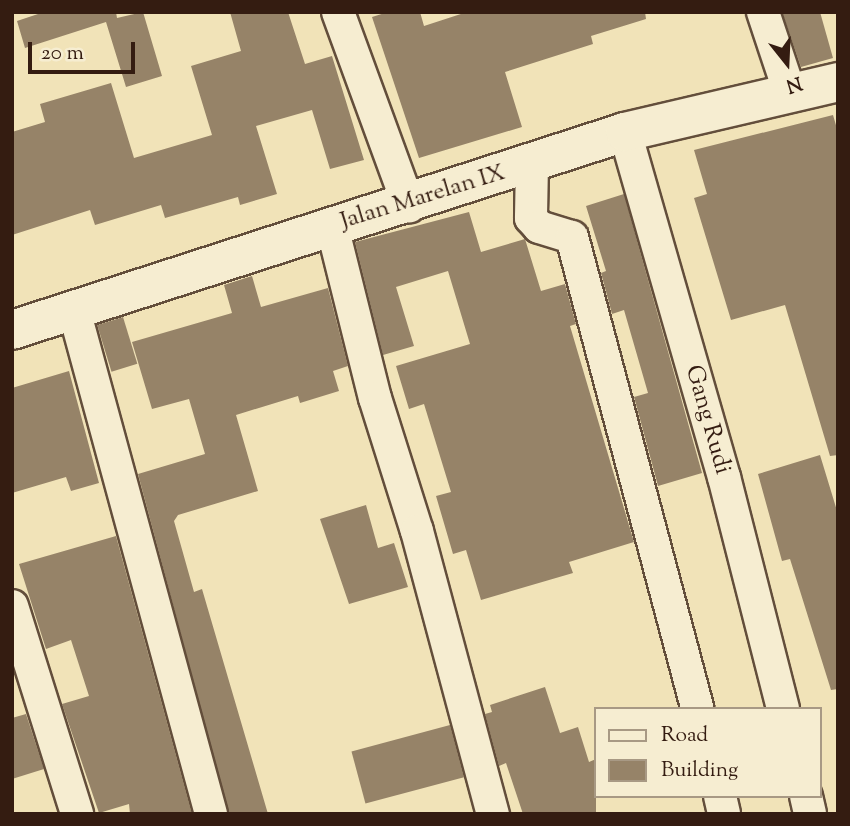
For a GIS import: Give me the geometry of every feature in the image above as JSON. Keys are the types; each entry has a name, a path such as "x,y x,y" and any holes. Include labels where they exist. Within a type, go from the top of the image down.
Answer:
{"main road":[{"name":"Jalan Marelan IX","path":"12,330 332,226 409,206 625,132 838,82"}],"street":[{"path":"338,12 409,206"},
{"path":"763,12 790,93"},
{"name":"Gang Rudi","path":"625,132 724,477 782,707"},
{"path":"532,164 531,218 539,227 572,237 697,707"},
{"path":"332,226 375,398 417,531 493,814"},
{"path":"74,310 211,814"},
{"path":"12,606 77,814"}],"building":[{"path":"44,12 116,12 117,18 143,12 162,76 126,87 106,22 25,48 17,21"},
{"path":"230,12 288,12 305,64 332,56 364,160 330,169 312,110 256,126 277,194 240,205 238,197 165,218 161,205 95,225 90,210 12,235 12,132 45,122 40,104 111,83 134,158 212,135 191,66 241,51"},
{"path":"388,12 420,12 424,26 467,12 645,12 646,19 591,36 593,44 505,72 522,127 419,158 372,17"},
{"path":"782,12 820,12 833,58 801,67"},
{"path":"833,115 838,132 838,455 830,456 785,305 731,320 694,198 707,194 694,150"},
{"path":"624,194 702,473 658,486 634,397 648,393 624,310 612,314 601,273 606,271 586,206"},
{"path":"469,212 481,252 525,239 541,291 565,284 576,324 570,326 634,542 569,562 573,573 481,600 466,550 453,554 436,496 451,492 424,404 409,409 396,366 470,344 448,271 396,287 414,346 383,355 355,242"},
{"path":"252,276 261,307 328,288 348,366 333,371 339,391 300,403 298,396 236,415 258,491 178,515 174,521 194,592 202,589 268,814 229,814 138,474 205,454 189,399 152,409 132,342 232,313 224,285"},
{"path":"123,317 137,364 112,372 97,325"},
{"path":"69,371 99,483 71,491 66,477 12,493 12,388"},
{"path":"820,455 838,514 838,689 831,690 790,559 782,561 758,474"},
{"path":"366,505 378,548 394,543 408,587 349,604 320,519"},
{"path":"116,536 192,814 130,814 129,804 99,813 62,704 89,696 71,640 46,649 19,564"},
{"path":"545,687 560,733 578,727 589,762 594,760 596,814 523,814 506,763 499,766 485,714 492,712 490,705"},
{"path":"26,714 44,769 12,779 12,718"},
{"path":"450,725 464,777 365,804 351,751"}]}
